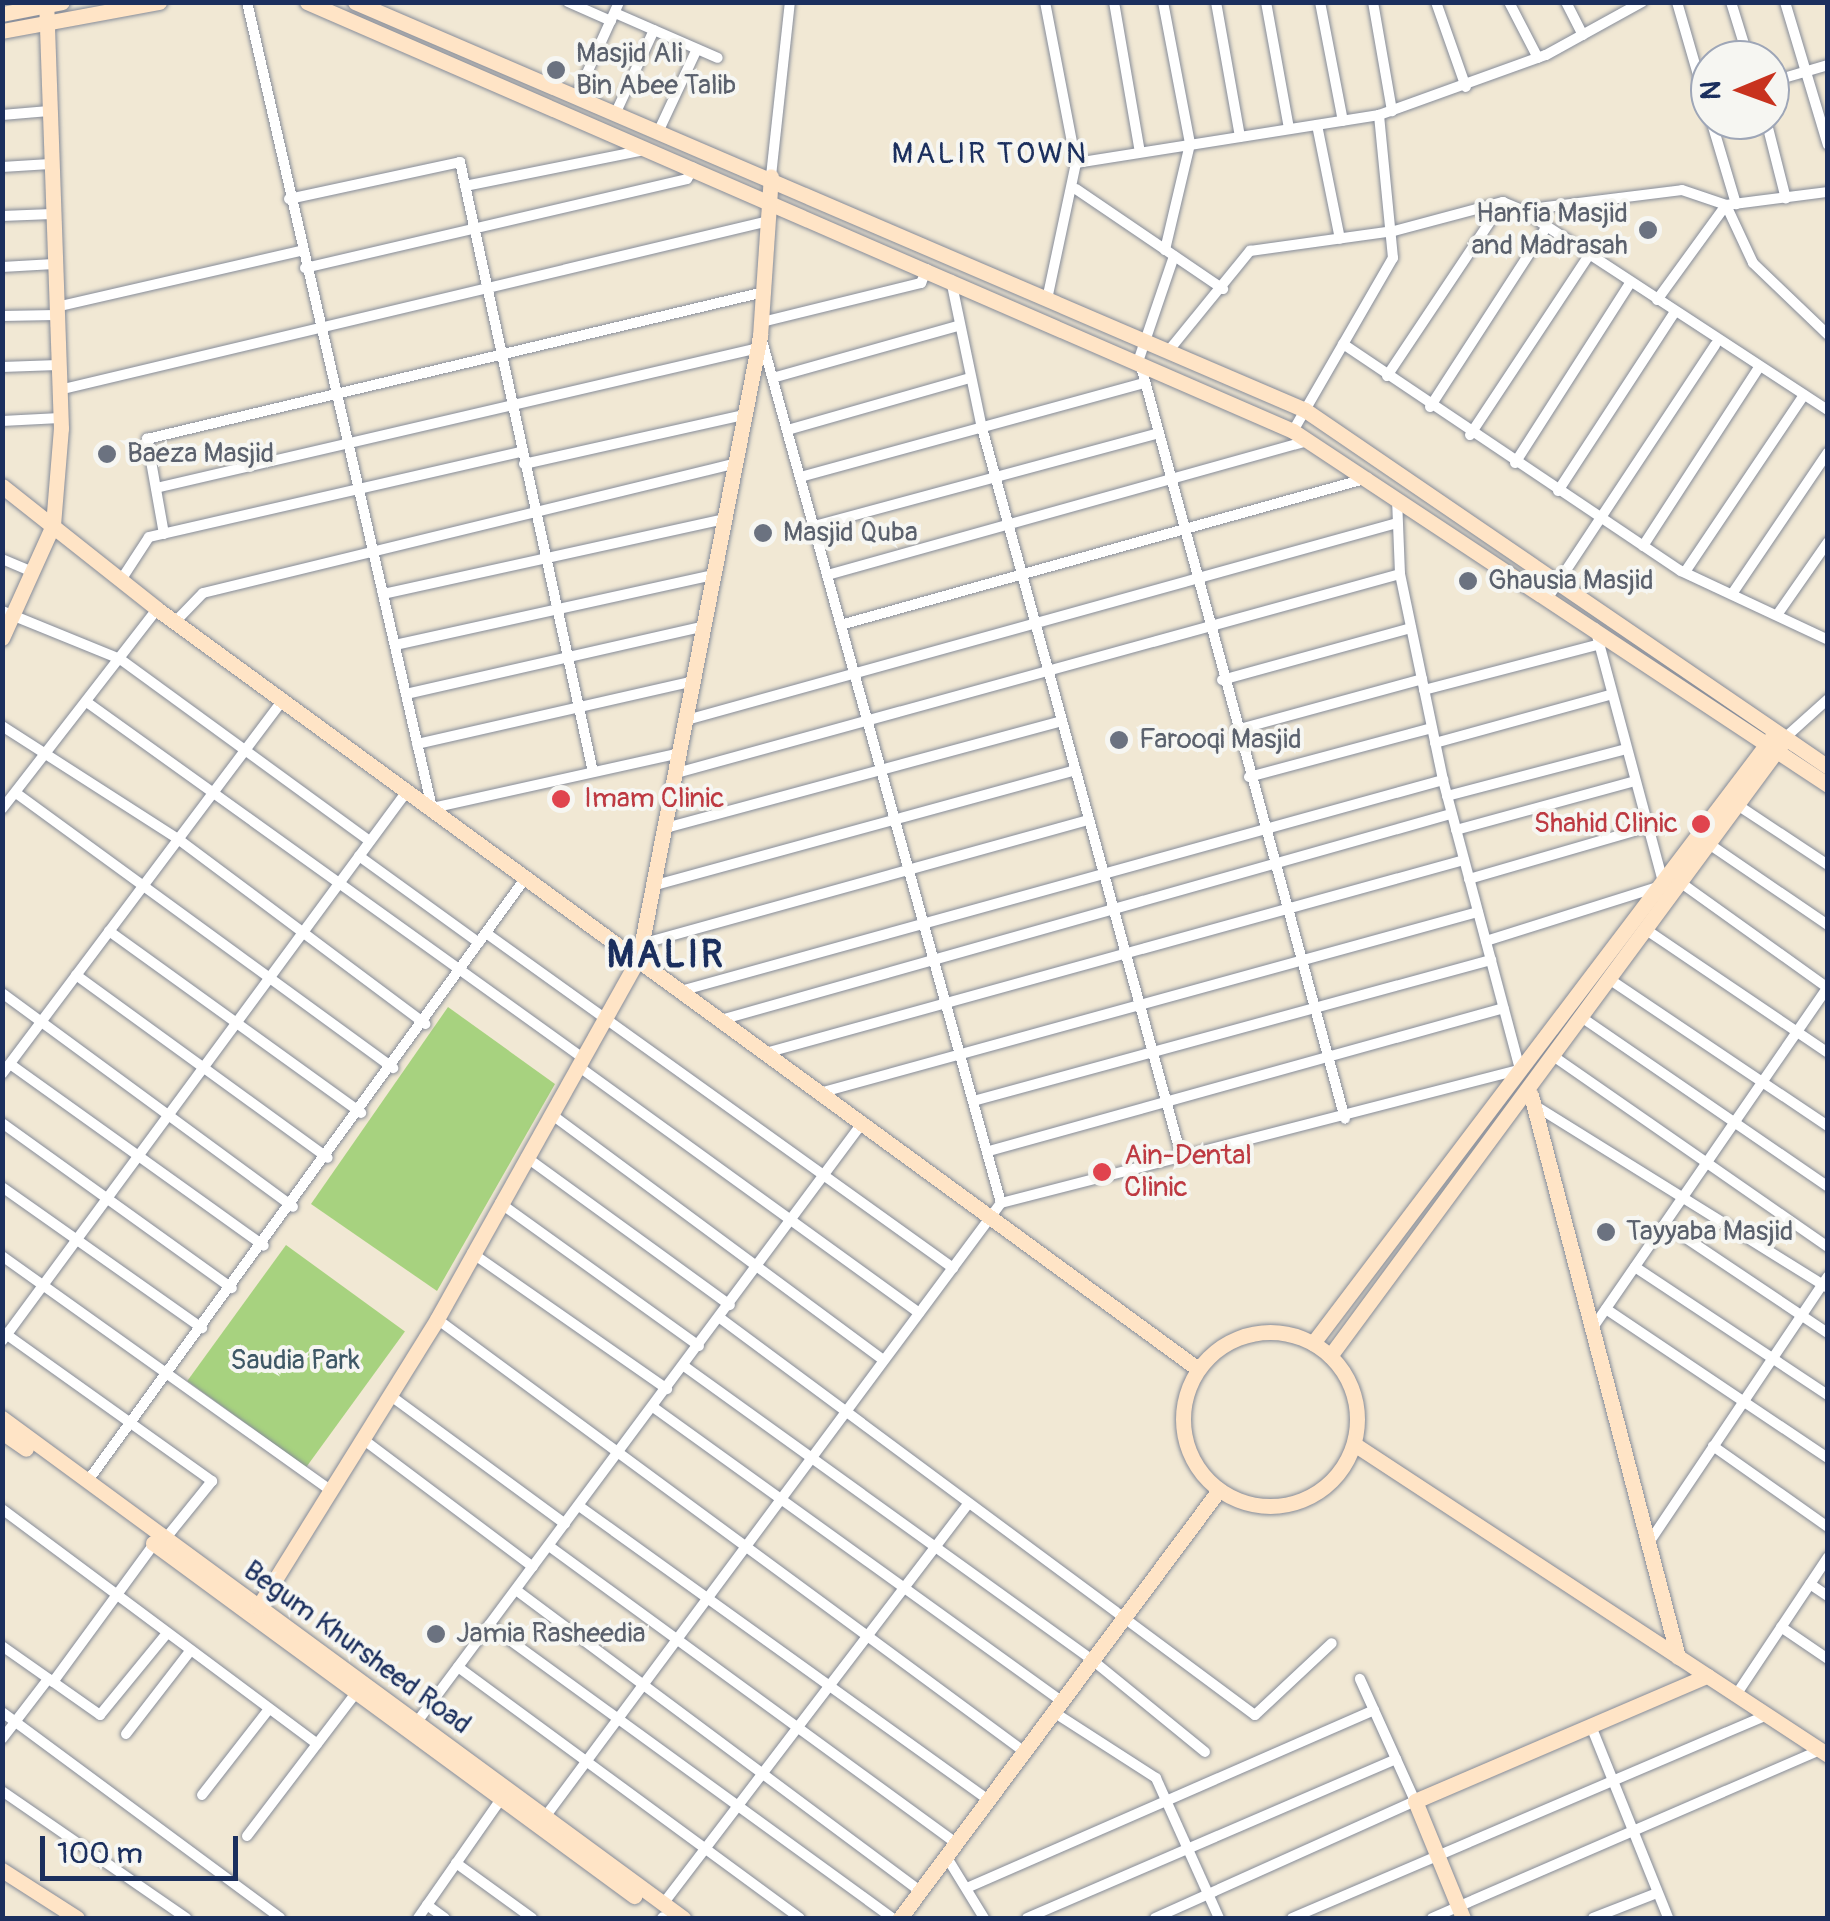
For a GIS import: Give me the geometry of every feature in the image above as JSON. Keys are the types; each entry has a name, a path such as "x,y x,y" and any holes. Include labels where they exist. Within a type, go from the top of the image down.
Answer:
{"street":[{"path":"2,32 159,2"},
{"path":"247,2 301,252 432,808"},
{"path":"307,2 1139,359 1293,431 1595,625 1828,785"},
{"path":"356,2 660,128 1306,410 1560,578 1783,731 1828,767"},
{"path":"568,2 615,12 718,58"},
{"path":"258,1607 437,1319 640,951 760,335 770,176 790,2"},
{"path":"1045,2 1076,162 1076,189 1047,299"},
{"path":"1114,2 1140,152"},
{"path":"1164,2 1190,144 1170,252 1141,335 1139,359 1222,680 1345,1119"},
{"path":"1216,2 1240,137"},
{"path":"1266,2 1289,129"},
{"path":"1320,2 1342,120"},
{"path":"1372,2 1392,110"},
{"path":"1436,2 1466,87"},
{"path":"1510,2 1538,58"},
{"path":"1566,2 1582,35"},
{"path":"1076,162 1379,115 1466,87 1538,58 1627,6 1642,2"},
{"path":"1677,2 1690,46"},
{"path":"1731,2 1743,40"},
{"path":"1785,2 1828,145"},
{"path":"2,14 51,4 46,24 60,418 52,525 32,572 7,614 2,638"},
{"path":"578,94 615,12"},
{"path":"617,110 654,30"},
{"path":"431,55 437,37"},
{"path":"660,128 697,48"},
{"path":"1790,76 1828,64"},
{"path":"2,115 49,111"},
{"path":"1293,431 1393,258 1394,231 1379,115"},
{"path":"1317,125 1340,239"},
{"path":"1716,140 1731,204 1753,263 1828,334"},
{"path":"1771,140 1786,199"},
{"path":"464,186 654,148"},
{"path":"289,199 460,162 593,772"},
{"path":"2,167 50,164"},
{"path":"305,268 687,178 694,166"},
{"path":"1076,189 1223,289"},
{"path":"1522,210 1646,190 1731,204 1828,192"},
{"path":"1388,376 1503,202"},
{"path":"1170,349 1223,289 1250,251 1394,231 1503,202 1522,210 1544,231 1657,300 1715,344 1828,410"},
{"path":"1657,300 1731,204"},
{"path":"2,216 52,214"},
{"path":"59,390 769,221"},
{"path":"1430,406 1544,231"},
{"path":"2,316 56,311 301,252"},
{"path":"1470,435 1588,258"},
{"path":"2,267 54,264"},
{"path":"156,488 511,406 760,335 921,283 927,269"},
{"path":"951,278 970,378 1020,574 1182,1158"},
{"path":"1515,463 1630,283"},
{"path":"164,534 147,439 764,292"},
{"path":"1558,491 1674,313"},
{"path":"776,377 958,326"},
{"path":"760,335 776,377 952,1003 989,1151 997,1210"},
{"path":"1343,344 1470,435 1685,572 1828,640"},
{"path":"1549,596 1715,344"},
{"path":"2,367 58,365"},
{"path":"1643,546 1758,369"},
{"path":"791,430 970,378"},
{"path":"804,476 1145,383"},
{"path":"1685,572 1804,395"},
{"path":"121,580 149,537 358,490 747,414"},
{"path":"2,421 60,418"},
{"path":"818,525 1158,433"},
{"path":"831,574 1310,440"},
{"path":"1732,594 1828,452"},
{"path":"175,622 204,593 737,462"},
{"path":"844,624 1371,478"},
{"path":"2,486 157,609 527,876 640,951 684,990 864,1122 997,1210 1198,1369"},
{"path":"1398,496 1400,574 1442,780 1504,1008 1529,1073 1532,1100 1678,1657"},
{"path":"2,498 36,512"},
{"path":"383,594 725,518"},
{"path":"683,721 1397,523"},
{"path":"1778,615 1828,542"},
{"path":"2,560 32,572"},
{"path":"394,645 713,574"},
{"path":"672,774 1048,676 1400,574"},
{"path":"2,809 52,751 157,609"},
{"path":"7,614 120,659 370,841"},
{"path":"1595,625 1622,750 1664,886"},
{"path":"406,694 702,627"},
{"path":"1222,680 1411,628"},
{"path":"1236,730 1597,645"},
{"path":"418,744 691,682"},
{"path":"1435,744 1609,695"},
{"path":"1312,1343 1529,1073 1664,886 1783,731 1827,698"},
{"path":"264,1246 6,1069 283,700"},
{"path":"88,703 461,970 919,1313"},
{"path":"662,829 1061,722"},
{"path":"2,726 52,751 178,839 425,1024"},
{"path":"1249,776 1432,728"},
{"path":"545,1816 997,1210 1182,1158 1529,1073 1556,1058 1712,846 1772,746"},
{"path":"1447,796 1622,750"},
{"path":"432,808 676,754"},
{"path":"652,886 1075,770"},
{"path":"684,990 1442,780"},
{"path":"1456,830 1632,782"},
{"path":"2,1739 159,1541 212,1481 4,1336 140,1158 408,790"},
{"path":"16,793 393,1068"},
{"path":"1739,806 1828,865"},
{"path":"724,1020 938,954 1452,814"},
{"path":"640,951 914,868 1090,820"},
{"path":"1469,879 1645,828"},
{"path":"1712,846 1828,924"},
{"path":"359,856 603,1021 953,1268"},
{"path":"769,1052 1464,860"},
{"path":"87,1482 328,1158 527,876"},
{"path":"1594,1326 1794,1030 1827,988 1684,885"},
{"path":"1486,941 1664,886"},
{"path":"823,1092 1478,912"},
{"path":"1648,931 1828,1053"},
{"path":"109,932 360,1113"},
{"path":"977,1100 1491,960"},
{"path":"76,975 328,1158"},
{"path":"1612,981 1828,1126"},
{"path":"2,994 172,1114 293,1206"},
{"path":"989,1151 1504,1008"},
{"path":"1584,1019 1828,1188"},
{"path":"1556,1058 1703,1168 1828,1247"},
{"path":"1532,1100 1826,1283 1650,1541"},
{"path":"1330,1356 1532,1100"},
{"path":"551,1114 883,1360"},
{"path":"416,1722 864,1122"},
{"path":"2,1123 232,1288"},
{"path":"526,1157 730,1305"},
{"path":"2,1187 202,1328"},
{"path":"500,1203 699,1346"},
{"path":"1664,1224 1828,1333"},
{"path":"472,1253 667,1389"},
{"path":"2,1256 333,1492"},
{"path":"1635,1268 1828,1395"},
{"path":"1606,1309 1828,1458"},
{"path":"720,1318 1255,1715 1332,1643"},
{"path":"437,1319 1022,1750"},
{"path":"1258,1332 1312,1343 1330,1356 1353,1393 1354,1444 1333,1478 1299,1502 1245,1503 1219,1490 1188,1448 1182,1422 1198,1369 1258,1332"},
{"path":"684,1366 1091,1659 1205,1752"},
{"path":"391,1396 565,1524"},
{"path":"653,1408 904,1588 1156,1778 1219,1918"},
{"name":"Begum Khursheed Road","path":"2,1418 356,1692 416,1722 545,1816 663,1914 683,1918"},
{"name":"Begum Khursheed Road","path":"2,1432 258,1607 502,1799 602,1866"},
{"path":"364,1440 533,1567"},
{"path":"1354,1444 1824,1753"},
{"path":"1713,1446 1828,1526"},
{"path":"900,1918 1219,1490"},
{"path":"663,1914 706,1850 766,1777 968,1504"},
{"path":"579,1506 987,1799"},
{"path":"2,1510 317,1744"},
{"path":"549,1546 800,1730 951,1849 984,1918"},
{"path":"1736,1695 1828,1557"},
{"path":"1810,1584 1828,1596"},
{"path":"516,1590 641,1688 920,1891"},
{"path":"490,1625 892,1918"},
{"path":"1781,1627 1828,1659"},
{"path":"2,1646 104,1715 168,1633"},
{"path":"126,1734 191,1650"},
{"path":"458,1668 800,1918"},
{"path":"1155,1918 1707,1676"},
{"path":"1360,1679 1461,1912"},
{"path":"247,1836 356,1692"},
{"path":"202,1795 269,1708"},
{"path":"969,1887 1374,1710"},
{"path":"2,1712 280,1918"},
{"path":"1292,1918 1767,1715"},
{"path":"1591,1726 1668,1918"},
{"path":"1432,1918 1461,1912 1630,1831 1824,1753"},
{"path":"1027,1918 1396,1759"},
{"path":"2,1791 186,1918"},
{"path":"418,1918 502,1799"},
{"path":"456,1864 532,1918"},
{"path":"2,1870 77,1918"},
{"path":"1594,1918 1656,1893"},
{"path":"427,1906 445,1918"}],"green space":[{"path":"448,1007 555,1084 437,1291 311,1204"},
{"name":"Saudia Park","path":"286,1245 405,1331 306,1467 187,1381"}],"place":[{"name":"Masjid Ali Bin Abee Talib","path":"556,70"},
{"name":"Hanfia Masjid and Madrasah","path":"1648,230"},
{"name":"Baeza Masjid","path":"107,454"},
{"name":"Masjid Quba","path":"763,533"},
{"name":"Ghausia Masjid","path":"1468,581"},
{"name":"Farooqi Masjid","path":"1119,740"},
{"name":"Imam Clinic","path":"561,799"},
{"name":"Shahid Clinic","path":"1701,824"},
{"name":"Ain-Dental Clinic","path":"1102,1172"},
{"name":"Tayyaba Masjid","path":"1606,1232"},
{"name":"Jamia Rasheedia","path":"436,1634"}],"district":[{"name":"MALIR TOWN","path":"990,154"},
{"name":"MALIR","path":"666,956"}]}
